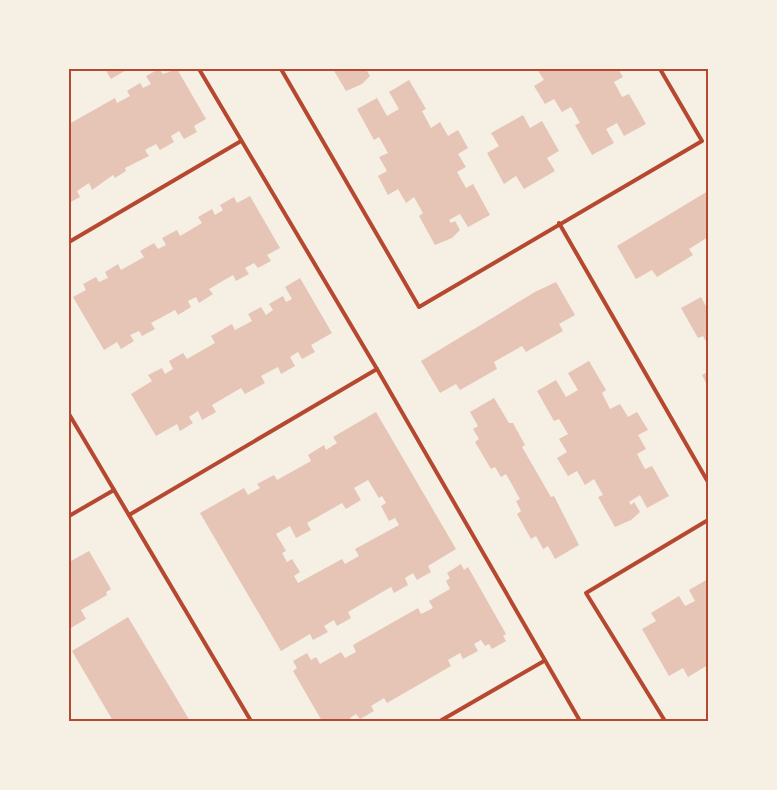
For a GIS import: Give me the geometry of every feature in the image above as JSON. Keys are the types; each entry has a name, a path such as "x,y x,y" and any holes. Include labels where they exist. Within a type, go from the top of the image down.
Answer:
{"lane":[{"path":"199,69 377,369 580,721"},
{"path":"281,69 419,306 702,141 660,69"},
{"path":"69,242 241,141"},
{"path":"559,223 708,482"},
{"path":"128,515 377,369"},
{"path":"69,414 251,721"},
{"path":"69,516 114,490"},
{"path":"665,721 586,593 708,520"},
{"path":"440,721 544,661"}],"building":[{"path":"105,69 128,69 111,79"},
{"path":"159,69 163,74 177,69 206,119 194,126 197,132 184,139 179,131 171,136 174,142 160,150 156,144 145,150 149,156 125,168 126,171 115,178 113,175 92,190 89,183 77,191 80,197 69,203 69,124 115,98 117,103 130,96 127,91 140,83 143,88 151,84 146,76"},
{"path":"333,69 366,69 370,76 362,84 346,91"},
{"path":"537,69 618,69 623,77 614,82 622,97 629,94 646,124 624,136 617,123 606,129 614,143 592,155 575,125 580,123 571,107 562,112 554,99 545,104 534,86 544,80"},
{"path":"409,80 426,109 422,111 431,128 440,122 448,136 458,130 468,148 458,154 466,167 457,172 466,188 473,184 490,215 468,227 460,214 449,220 451,223 455,221 460,230 452,238 435,245 419,216 423,213 414,197 406,203 398,189 388,195 378,176 387,171 379,157 388,153 379,137 374,140 357,109 377,98 387,116 399,109 389,92"},
{"path":"523,115 530,128 542,121 559,151 547,158 555,171 524,189 516,176 504,184 487,153 499,146 491,133"},
{"path":"708,191 708,237 689,249 693,255 657,277 652,270 636,279 617,246"},
{"path":"250,196 280,248 267,255 271,261 258,268 254,263 245,268 249,274 236,281 233,275 209,289 213,294 199,303 196,297 188,301 191,307 178,315 175,310 151,323 155,329 142,336 139,331 130,335 134,341 121,349 117,342 104,350 73,297 86,290 83,284 96,277 99,282 108,278 105,272 118,264 121,270 144,257 140,251 154,243 158,249 166,245 162,238 177,230 180,236 202,223 198,217 212,209 215,215 223,210 220,205 234,197 237,203"},
{"path":"300,278 332,333 311,345 315,352 302,359 298,352 290,357 295,366 281,374 278,367 261,376 265,383 245,394 241,388 212,405 216,412 202,420 198,411 189,417 193,423 180,431 177,424 156,436 131,394 152,381 148,375 162,368 165,374 173,369 169,361 183,353 187,359 215,343 211,336 232,324 235,330 252,321 248,314 261,307 266,315 273,310 269,304 283,296 286,302 292,299 285,287"},
{"path":"556,282 575,315 559,324 563,331 526,352 522,346 494,362 497,369 460,390 456,384 440,393 421,361 535,292"},
{"path":"701,297 708,310 708,345 703,336 698,338 681,308"},
{"path":"589,361 606,390 602,393 610,409 620,404 628,417 637,412 648,430 638,435 646,449 637,454 645,469 652,466 669,496 647,508 640,495 629,502 631,505 634,502 640,512 631,520 615,527 598,497 603,495 594,479 585,485 577,471 568,476 557,458 567,452 559,439 568,434 559,419 554,421 537,391 556,380 566,397 578,390 568,373"},
{"path":"708,372 708,387 702,375"},
{"path":"494,398 509,423 513,423 525,445 522,447 551,497 554,496 579,545 555,559 548,546 543,549 536,536 531,539 517,514 521,511 516,501 520,499 506,474 501,477 495,467 491,469 475,442 479,439 473,429 478,426 470,412"},
{"path":"376,412 456,549 428,566 431,572 417,580 413,573 405,578 408,585 394,593 391,587 348,612 351,618 337,626 334,620 324,626 328,632 313,640 310,634 281,651 200,513 244,488 248,495 260,488 257,484 274,475 277,480 311,461 308,455 324,445 326,450 337,443 333,437","holes":["368,480 379,498 382,496 386,503 381,506 389,521 395,518 399,525 355,549 359,556 345,564 342,559 298,583 294,576 300,572 292,559 287,562 282,553 286,551 276,534 290,526 296,538 311,530 307,523 342,503 346,509 361,500 354,488"]},
{"path":"89,551 111,589 106,592 107,595 81,610 86,619 69,629 69,562"},
{"path":"461,564 464,570 468,567 506,634 503,636 506,641 492,649 489,644 485,646 481,640 474,644 478,651 463,659 460,653 448,660 451,666 387,703 384,698 371,706 374,711 360,719 356,714 350,718 352,721 322,721 293,671 297,668 293,661 307,653 311,660 316,657 320,664 341,652 345,658 356,652 353,645 418,608 421,614 433,608 429,601 450,589 446,581 450,578 447,573"},
{"path":"708,579 708,665 688,677 683,668 669,676 642,629 656,621 651,613 679,596 685,606 695,601 689,590"},
{"path":"128,617 190,721 113,721 72,651"}]}
